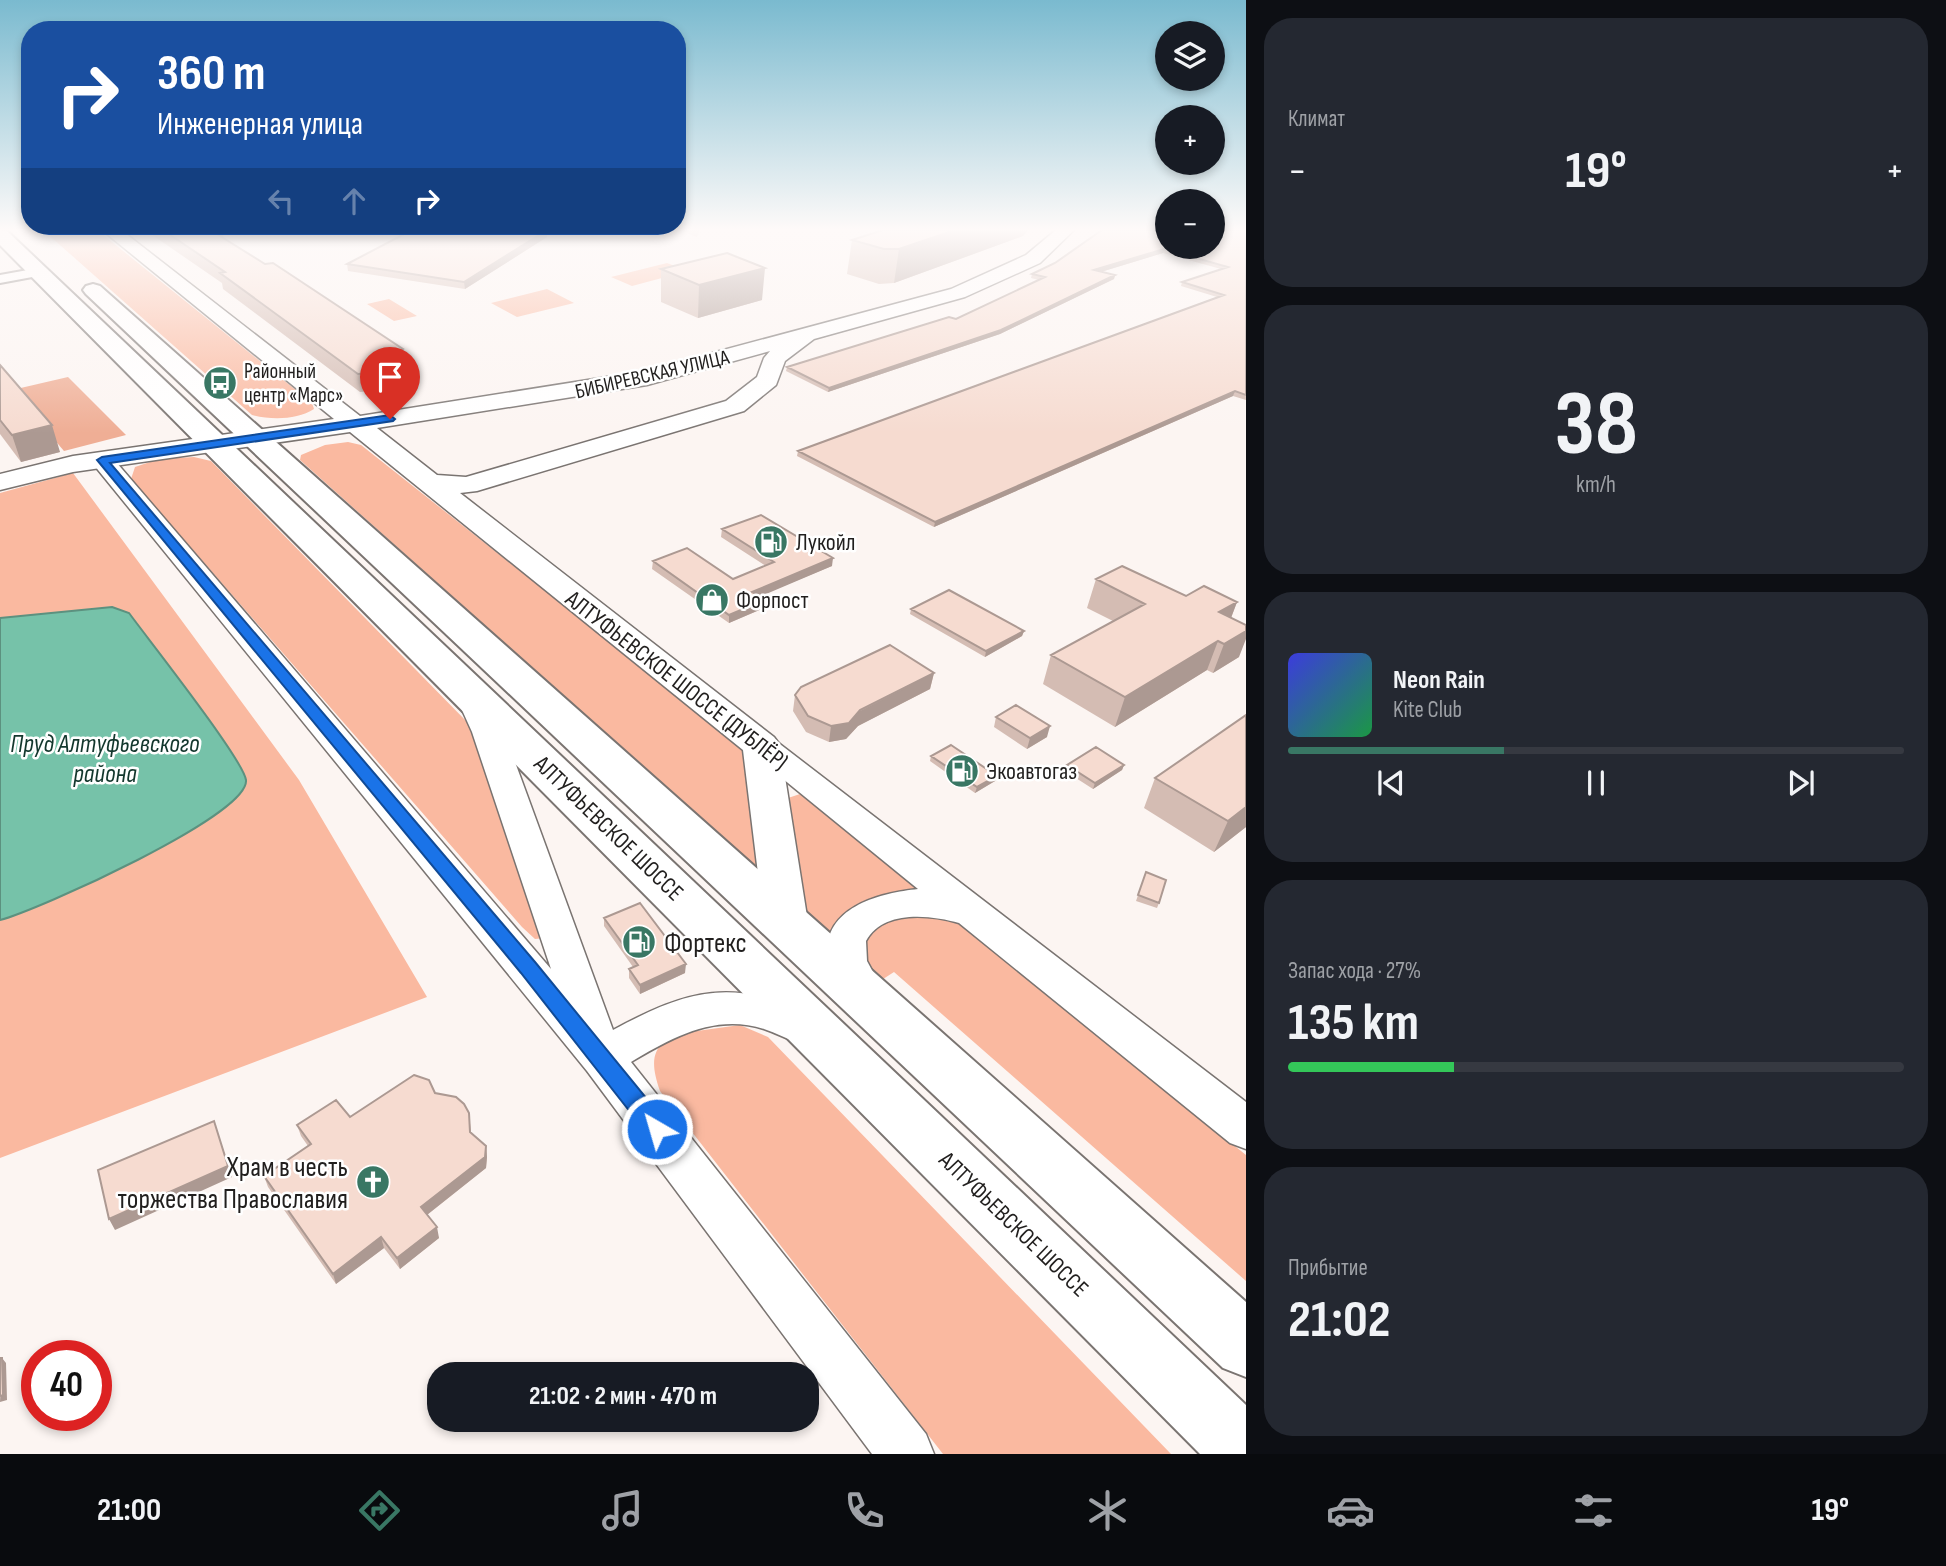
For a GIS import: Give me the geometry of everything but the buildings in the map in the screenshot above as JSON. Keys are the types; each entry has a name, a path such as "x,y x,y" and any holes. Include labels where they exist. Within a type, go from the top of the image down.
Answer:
{"main road":[{"name":"АЛТУФЬЕВСКОЕ ШОССЕ","path":"64,298 1246,1452"},
{"name":"АЛТУФЬЕВСКОЕ ШОССЕ","path":"101,298 1246,1345"},
{"name":"АЛТУФЬЕВСКОЕ ШОССЕ (ДУБЛЁР)","path":"195,298 761,745"},
{"name":"БИБИРЕВСКАЯ УЛИЦА","path":"0,482 102,460 619,384 805,337 936,298"},
{"path":"428,483 467,485 735,406 755,394 768,380 775,358 805,337"},
{"path":"619,384 666,384 695,390 712,405 699,418"},
{"path":"464,513 464,501 474,491 502,476"},
{"path":"761,745 786,923"}],"street":[{"path":"102,460 602,1058 906,1454"},
{"path":"462,685 488,732 602,1058"},
{"name":"АЛТУФЬЕВСКОЕ ШОССЕ (ДУБЛЁР)","path":"761,745 1246,1129"},
{"path":"883,1012 849,966 849,938 861,921 887,905 922,900 956,907 982,919"},
{"path":"528,968 566,955"},
{"path":"602,1058 650,1029 685,1013 727,1007 764,1010 831,1046"}],"shaded area":[{"path":"120,298 181,298 312,403 314,409 284,418 252,415"},
{"path":"512,298 564,298 574,303 517,317 491,303"},
{"path":"389,299 417,316 394,321 367,304"},
{"path":"68,377 126,435 64,451 12,390"},
{"path":"348,442 361,445 744,748 763,875 300,460 301,455 325,445"},
{"path":"194,457 211,461 471,726 545,938 535,939 522,927 131,479 135,467 159,459"},
{"path":"73,473 299,780 427,997 0,1158 0,493"},
{"path":"800,794 921,891 880,897 835,939 805,909 785,799"},
{"path":"894,914 953,919 1246,1155 1246,1281 894,972 880,981 865,964 866,934"},
{"path":"691,1023 697,1031 740,1025 768,1037 1171,1454 943,1454 660,1091 654,1066 658,1050 670,1036"}],"water":[{"name":"Пруд Алтуфьевского района","path":"112,607 129,613 213,725 246,780 238,796 179,837 95,881 0,920 0,618"}],"place":[{"name":"Районный центр «Марс»","path":"220,383"},
{"name":"Лукойл","path":"771,542"},
{"name":"Форпост","path":"712,600"},
{"name":"Экоавтогаз","path":"962,771"},
{"name":"Фортекс","path":"639,942"},
{"name":"Храм в честь торжества Православия","path":"373,1182"}],"route":[{"path":"390,419 102,460 528,968 657,1129"}]}
